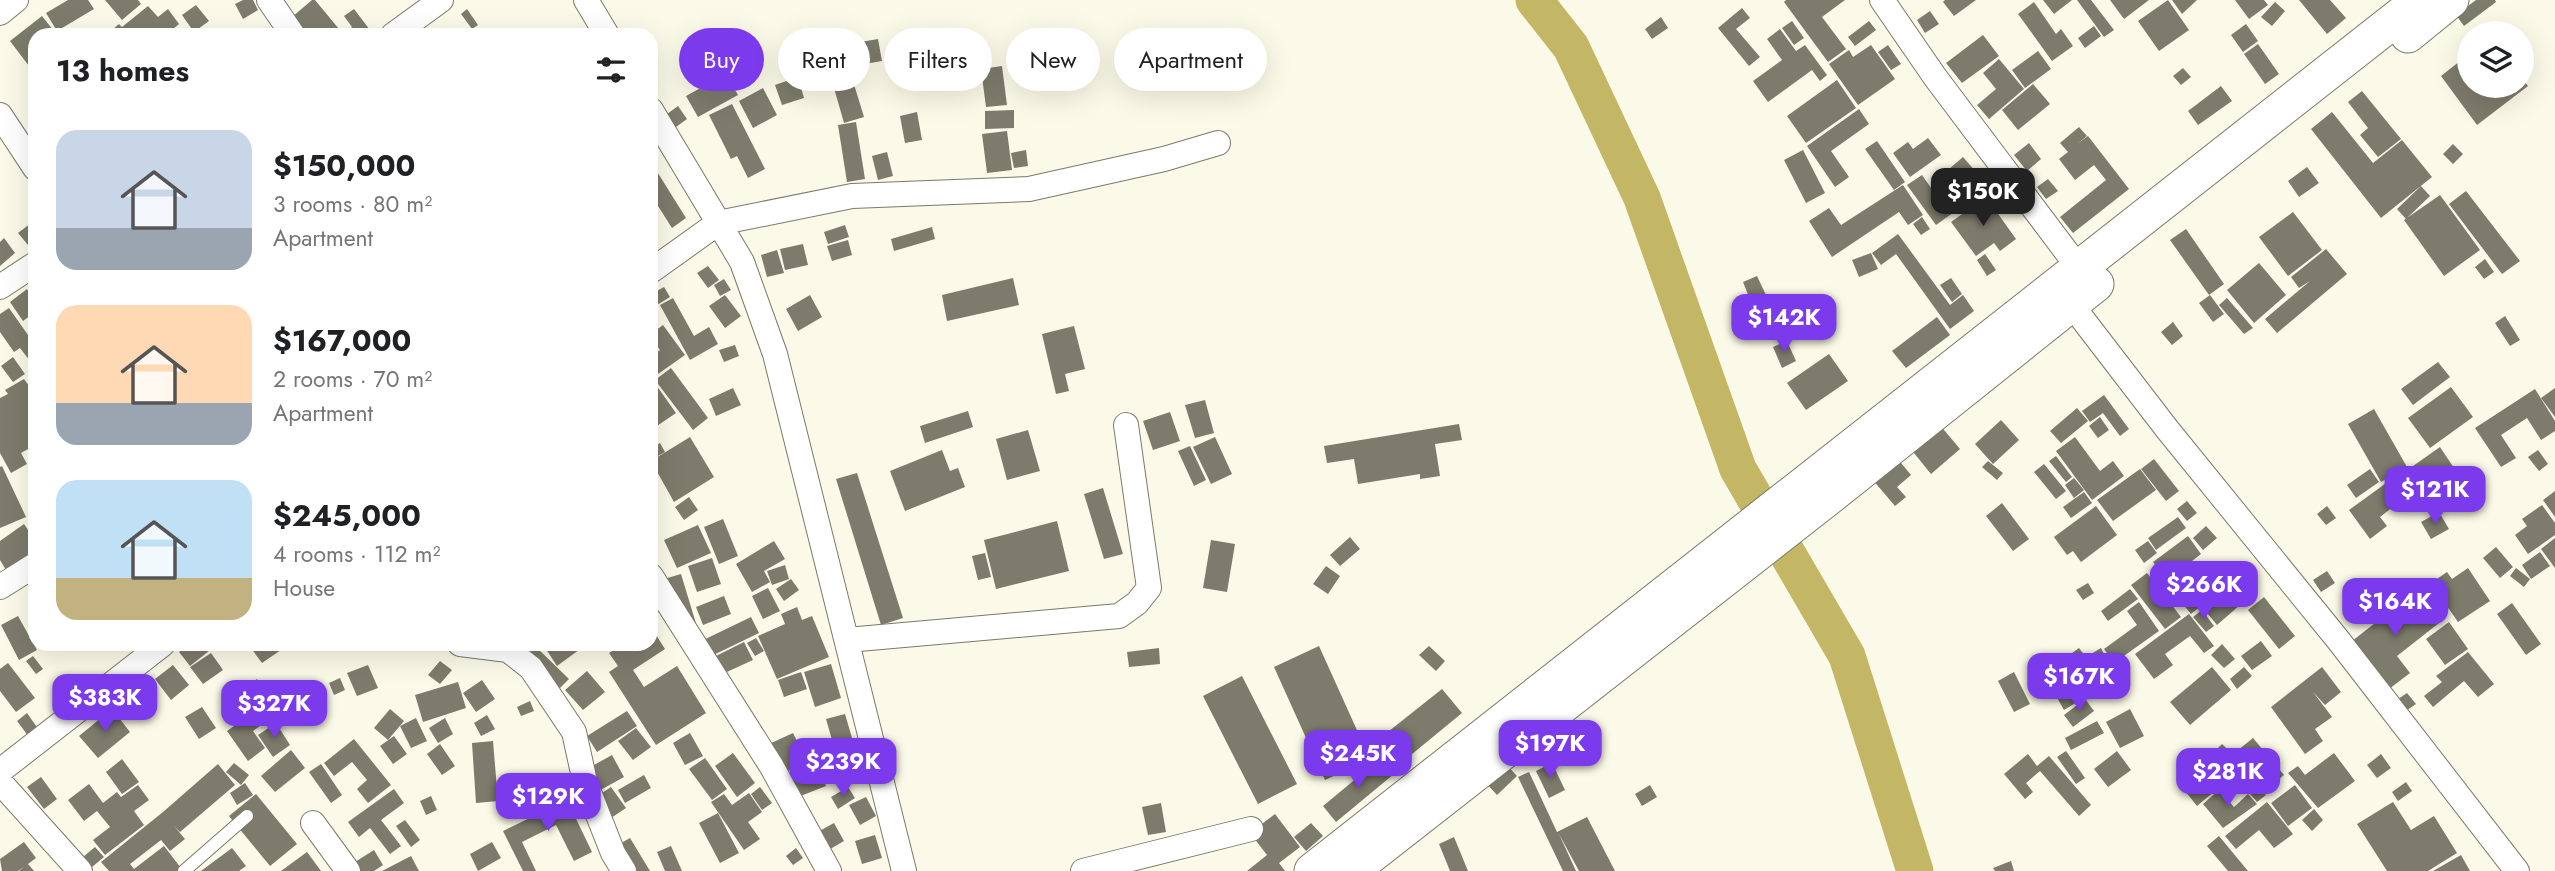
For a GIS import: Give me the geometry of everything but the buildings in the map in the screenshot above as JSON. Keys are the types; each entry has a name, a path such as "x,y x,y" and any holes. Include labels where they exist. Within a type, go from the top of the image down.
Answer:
{"main road":[{"path":"1312,871 1662,611 1824,484 2420,0"},
{"path":"2068,285 2451,0"},
{"path":"1351,871 1662,611"}],"street":[{"path":"0,13 16,0"},
{"path":"270,0 288,28"},
{"path":"403,28 441,0"},
{"path":"586,0 603,28"},
{"path":"1882,0 2068,285 2167,429 2339,641 2517,871"},
{"path":"0,115 28,157"},
{"path":"658,122 742,262 775,354 904,871"},
{"path":"658,266 718,223 852,196 1030,189 1164,159 1218,143"},
{"path":"0,287 28,269"},
{"path":"847,640 1119,616 1137,603 1149,587 1126,425"},
{"path":"0,587 28,569"},
{"path":"658,587 772,767 829,871"},
{"path":"0,771 154,651"},
{"path":"509,651 531,668 574,732 585,782 613,853 624,871"},
{"path":"0,782 80,871"},
{"path":"313,823 348,871"},
{"path":"1083,871 1251,830"}],"lane":[{"path":"184,871 247,816"}],"waterway":[{"path":"1534,0 1571,47 1642,198 1738,469 1847,656 1915,871"}]}
